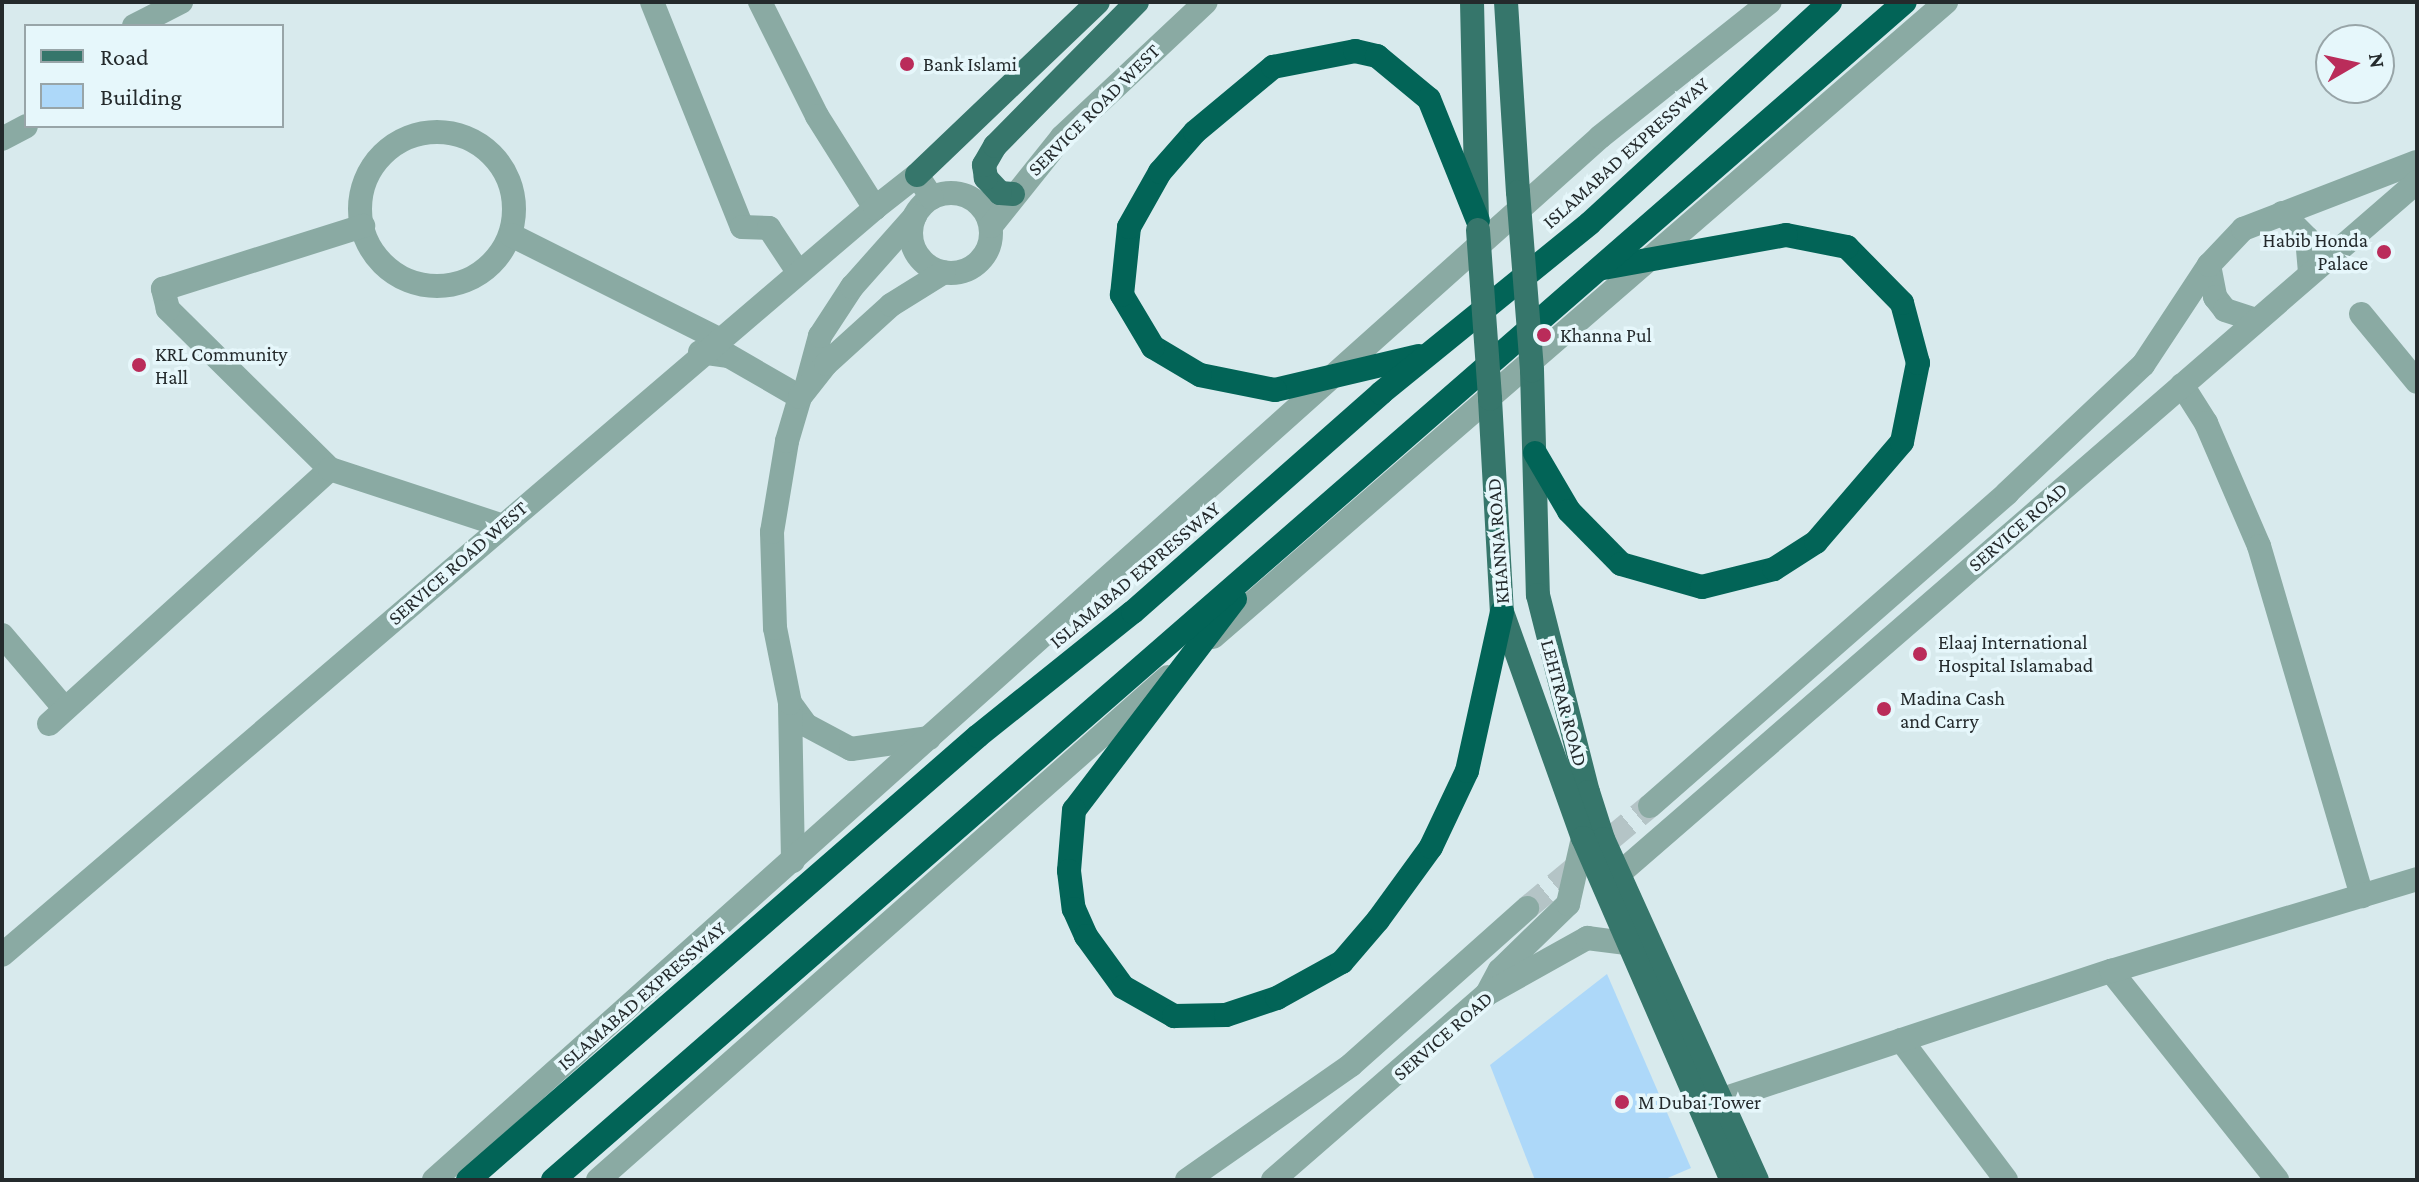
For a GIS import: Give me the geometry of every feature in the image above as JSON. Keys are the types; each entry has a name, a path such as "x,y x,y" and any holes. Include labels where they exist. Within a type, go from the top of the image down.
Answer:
{"highway":[{"name":"ISLAMABAD EXPRESSWAY","path":"468,1180 1428,354 1590,223 1830,2"},
{"path":"553,1180 1905,2"},
{"path":"1428,354 1275,390 1200,375 1153,347 1135,322 1122,295 1129,227 1160,172 1195,132 1273,67 1322,53 1377,56 1429,99 1478,225"},
{"path":"1535,453 1569,511 1621,564 1702,587 1774,569 1816,542 1902,442 1918,363 1902,303 1847,247 1786,235 1598,268"},
{"path":"1271,553 1074,810 1069,871 1074,909 1086,936 1123,987 1174,1016 1226,1015 1277,998 1342,962 1431,847 1467,771 1502,612"}],"main road":[{"path":"917,175 1098,2"},
{"path":"1013,194 1000,193 986,178 984,165 995,146 1137,2"},
{"name":"KHANNA ROAD","path":"1472,2 1478,225 1502,612 1583,838 1633,944 1728,1179"},
{"name":"LEHTRAR ROAD","path":"1506,2 1532,370 1535,453 1533,547 1546,638 1588,792 1620,873 1757,1180"}],"street":[{"path":"138,24 181,2"},
{"path":"652,2 742,227 769,228 798,272"},
{"path":"760,2 817,116 875,208"},
{"name":"SERVICE ROAD WEST","path":"991,226 1013,194 1062,137 1206,2"},
{"path":"434,1180 1600,137 1770,2"},
{"path":"598,1180 1644,259 1946,2"},
{"path":"2,139 24,127"},
{"path":"433,131 463,135 489,151 511,190 511,235 495,261 471,279 441,287 411,283 385,267 363,226 364,183 379,156 403,138 433,131"},
{"path":"1650,806 2007,493 2143,365 2209,265 2243,229 2417,162"},
{"path":"917,175 932,198"},
{"name":"SERVICE ROAD WEST","path":"2,955 503,526 715,349 798,272 917,175"},
{"name":"SERVICE ROAD","path":"1620,873 2417,182"},
{"path":"793,861 790,703 775,628 772,532 796,389 820,336 852,287 915,216 932,198 969,197 991,226 979,262 944,272 891,305 796,389"},
{"path":"2282,213 2307,238 2310,273"},
{"path":"915,216 916,251 944,272"},
{"path":"363,226 163,289 168,309 330,469 503,526"},
{"path":"511,235 715,349 796,389"},
{"path":"2209,265 2212,289 2225,310 2256,320"},
{"path":"2361,314 2417,382"},
{"path":"2182,385 2206,423 2259,546 2362,896"},
{"path":"2,635 57,716 330,469"},
{"path":"790,703 806,725 851,749 932,737"},
{"path":"1487,994 1500,970 1568,904 1583,838"},
{"path":"1723,1099 2111,971 2417,879"},
{"path":"1187,1180 1351,1065 1527,908"},
{"name":"SERVICE ROAD","path":"1273,1180 1487,994 1587,938 1633,944"},
{"path":"2111,971 2277,1180"},
{"path":"1901,1040 2006,1180"}],"building":[{"path":"1607,974 1691,1168 1663,1180 1535,1180 1490,1065"}],"tunnel":[{"path":"1527,908 1650,806"}],"place":[{"name":"Bank Islami","path":"907,64"},
{"name":"Habib Honda Palace","path":"2384,252"},
{"name":"Khanna Pul","path":"1544,335"},
{"name":"KRL Community Hall","path":"139,365"},
{"name":"Elaaj International Hospital Islamabad","path":"1920,654"},
{"name":"Madina Cash and Carry","path":"1884,709"},
{"name":"M Dubai Tower","path":"1622,1102"}]}
